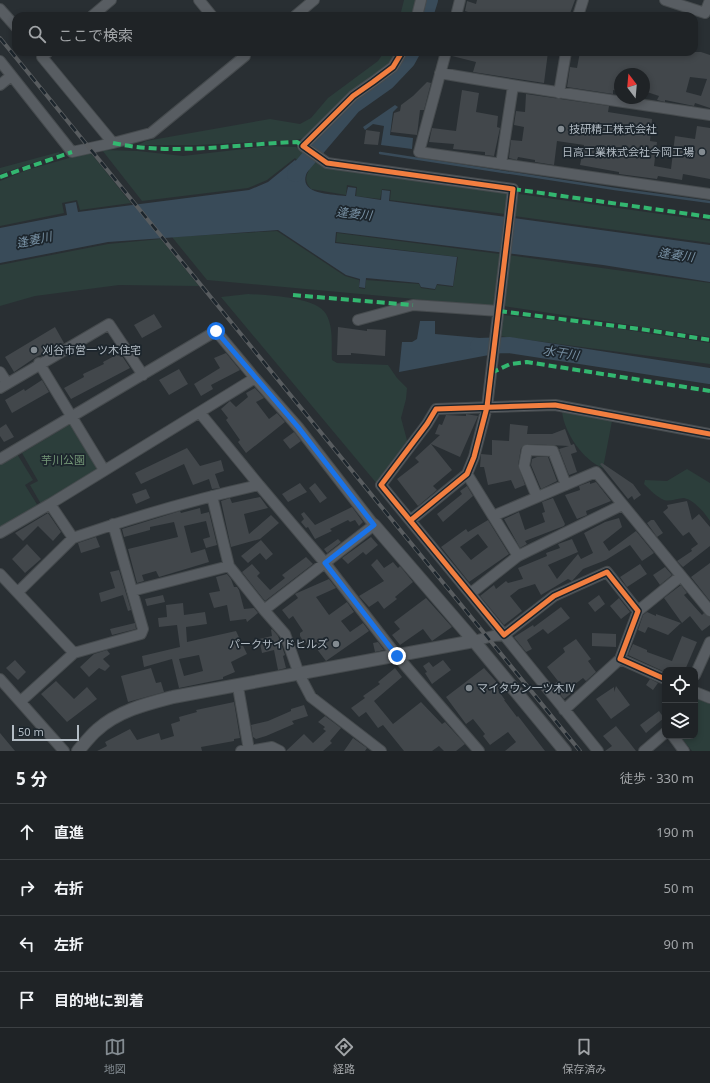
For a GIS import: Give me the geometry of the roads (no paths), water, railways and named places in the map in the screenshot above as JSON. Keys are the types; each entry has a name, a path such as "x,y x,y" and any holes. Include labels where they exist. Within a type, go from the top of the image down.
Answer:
{"street":[{"path":"97,12 111,0"},
{"path":"199,0 209,12"},
{"path":"300,12 314,0"},
{"path":"418,12 421,0"},
{"path":"457,12 460,0"},
{"path":"579,12 583,0"},
{"path":"665,0 705,13 710,0"},
{"path":"0,9 12,22"},
{"path":"44,56 113,143"},
{"path":"0,61 72,152 151,133 242,56"},
{"path":"400,56 393,67 353,96 303,146 327,163 513,189 487,407 474,457 467,474 411,520"},
{"path":"445,56 419,152 710,194"},
{"path":"559,94 565,56"},
{"path":"440,74 559,94 617,100 710,115"},
{"path":"0,85 11,76"},
{"path":"501,164 513,86"},
{"path":"358,320 413,305 499,311"},
{"path":"0,372 4,386 39,363 109,324 143,375"},
{"path":"0,458 216,331 298,427 374,525 474,641 565,751"},
{"path":"39,363 104,470"},
{"path":"0,533 256,378"},
{"path":"598,751 471,593 381,485 428,424 436,409 555,405 710,434"},
{"path":"200,413 325,563 397,656 479,751"},
{"path":"537,497 524,466 528,450 553,451 566,484"},
{"path":"493,516 596,472 710,611"},
{"path":"467,474 518,556"},
{"path":"18,592 72,538 113,524 212,496 259,485"},
{"path":"212,496 229,566 285,634 299,674 311,697 377,750"},
{"path":"50,504 72,538"},
{"path":"471,593 518,556 622,505"},
{"path":"20,701 74,653 140,634 143,629 113,524"},
{"path":"264,610 374,525"},
{"path":"132,591 229,566"},
{"path":"78,751 97,730 117,715 144,705 173,697 238,687 504,635 554,596 607,572 638,611"},
{"path":"0,574 74,653"},
{"path":"564,710 620,659 638,611 681,576"},
{"path":"698,668 710,642"},
{"path":"620,659 662,678"},
{"path":"0,679 64,751"},
{"path":"238,687 246,751 272,747 280,751"},
{"path":"698,693 710,698"},
{"path":"644,751 662,736"},
{"path":"675,739 684,751"}],"water":[{"path":"395,105 398,107 393,112 390,135 413,138 412,149 381,145 384,126 373,124 365,130 363,127"},
{"name":"逢妻川","path":"305,154 312,160 305,168 308,170 305,178 306,184 310,189 316,192 346,196 348,187 356,188 355,196 381,200 382,190 390,191 389,201 710,245 710,282 603,265 336,232 335,243 457,257 453,286 437,284 435,289 421,287 419,283 366,278 365,288 359,287 360,279 346,275 278,230 108,242 0,263 0,228 67,215 65,204 76,202 78,212 249,190 268,182 295,160 298,163"},
{"path":"420,321 435,321 435,334 491,339 489,355 399,372 402,342 412,342 417,339"}],"waterway":[{"path":"426,12 430,0"},
{"path":"295,174 353,106 387,82 407,61 410,56"},
{"path":"380,153 710,202"},
{"name":"水干川","path":"478,346 509,345 710,376"}],"railway":[{"path":"0,38 12,53"},
{"path":"15,56 580,751"}],"place":[{"name":"技研精工株式会社","path":"561,129"},
{"name":"日高工業株式会社今岡工場","path":"702,152"},
{"name":"刈谷市営一ツ木住宅","path":"34,350"},
{"name":"パークサイドヒルズ","path":"336,644"},
{"name":"マイタウン一ツ木Ⅳ","path":"469,688"}],"park label":[{"name":"芋川公園","path":"63,460"}]}
